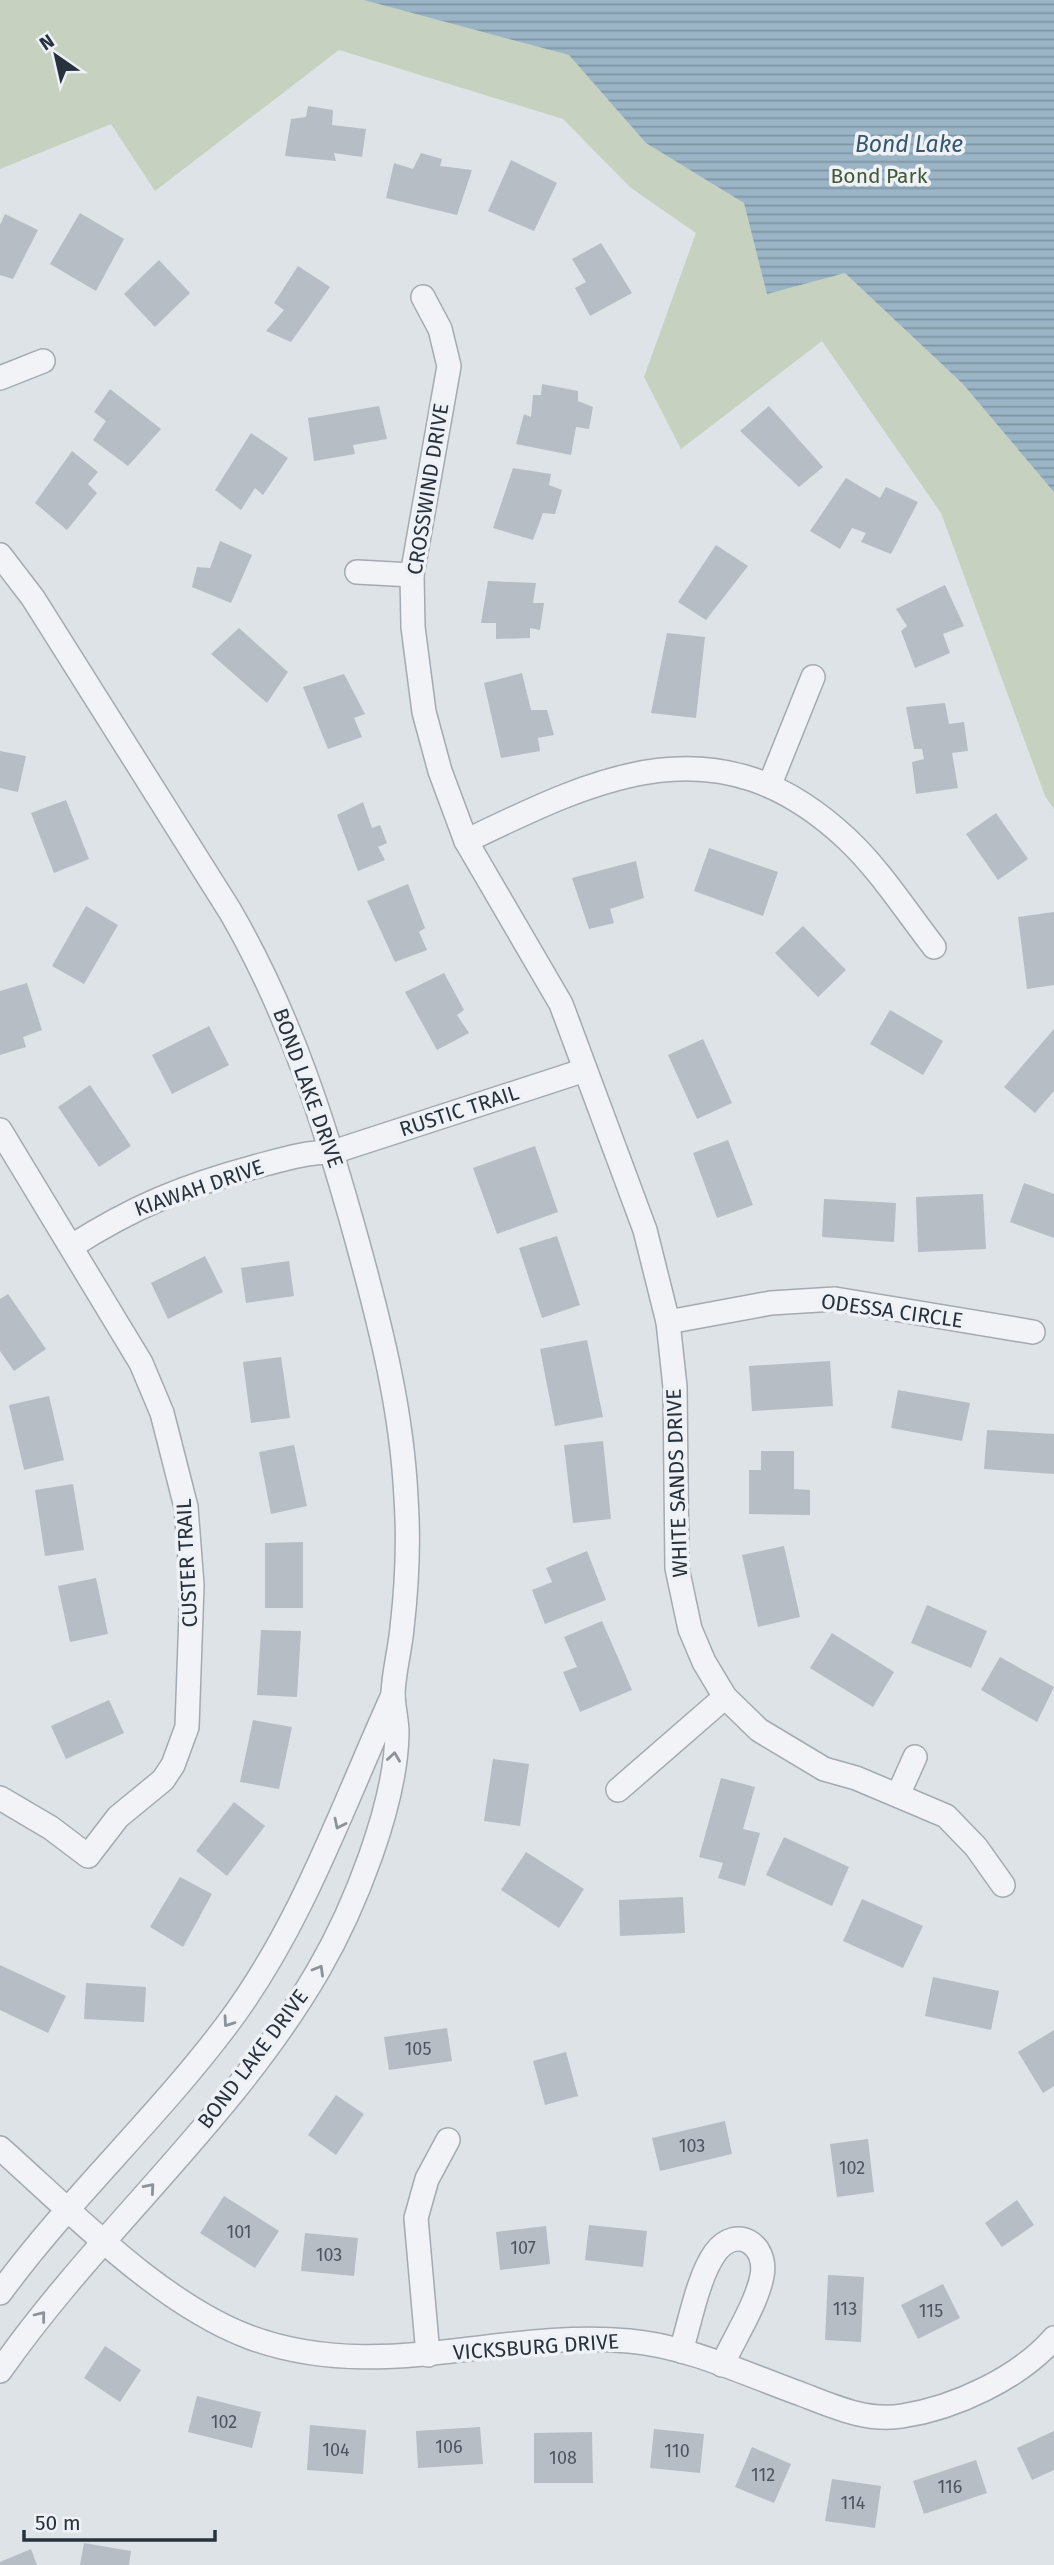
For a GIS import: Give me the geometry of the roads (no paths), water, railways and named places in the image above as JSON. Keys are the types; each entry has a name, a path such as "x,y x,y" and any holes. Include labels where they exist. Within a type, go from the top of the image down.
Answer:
{"street":[{"name":"CROSSWIND DRIVE","path":"423,297 440,329 449,366 412,575 414,627 424,712 440,772 466,841 561,1004 585,1070"},
{"path":"0,378 43,361"},
{"name":"BOND LAKE DRIVE","path":"0,555 33,598 257,957 301,1058 333,1152 382,1330 400,1419 408,1561 393,1693 397,1734 391,1779 375,1841 334,1943 264,2053 46,2309 0,2371"},
{"path":"356,572 412,575"},
{"path":"770,784 813,677"},
{"path":"466,841 542,804 627,774 697,769 770,784 813,810 848,840 934,947"},
{"name":"RUSTIC TRAIL","path":"333,1152 585,1070"},
{"name":"WHITE SANDS DRIVE","path":"585,1070 645,1230 668,1322 675,1387 677,1568 682,1605 704,1662 725,1697 759,1730 824,1769 898,1795 946,1816 976,1847 1003,1885"},
{"name":"CUSTER TRAIL","path":"0,1130 141,1363 162,1413 182,1484 192,1585 187,1727 173,1765 163,1780 118,1817 88,1856 51,1828 0,1798"},
{"name":"KIAWAH DRIVE","path":"72,1246 144,1203 177,1191 309,1152 333,1152"},
{"name":"ODESSA CIRCLE","path":"668,1322 771,1303 835,1299 1033,1332"},
{"name":"BOND LAKE DRIVE","path":"0,2293 227,2025 271,1956 345,1812 393,1693"},
{"path":"618,1790 725,1697"},
{"path":"898,1795 915,1757"},
{"path":"428,2355 416,2218 427,2179 448,2140"},
{"name":"VICKSBURG DRIVE","path":"0,2148 69,2210 190,2307 248,2336 287,2349 327,2356 391,2358 585,2339 631,2341 681,2351 848,2412 900,2417 962,2398 998,2380 1028,2363 1054,2337"},
{"path":"681,2351 713,2255 730,2239 745,2238 753,2242 761,2253 761,2279 722,2365"}],"water":[{"name":"Bond Lake","path":"364,0 1054,0 1054,492 963,384 845,273 767,294 744,203 646,143 569,55"}],"park label":[{"name":"Bond Park","path":"879,176"}]}
